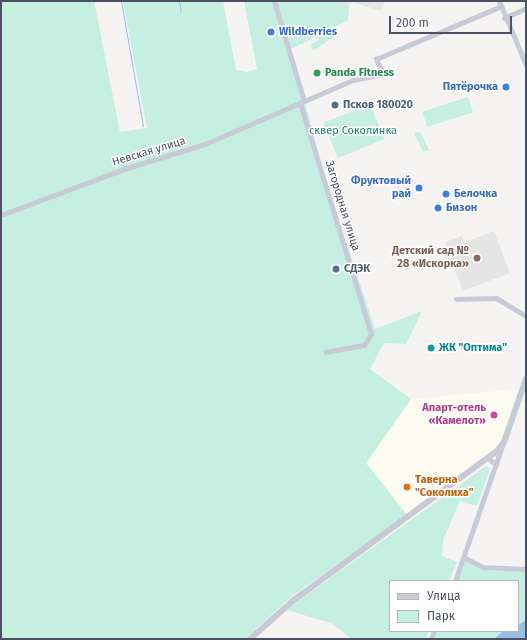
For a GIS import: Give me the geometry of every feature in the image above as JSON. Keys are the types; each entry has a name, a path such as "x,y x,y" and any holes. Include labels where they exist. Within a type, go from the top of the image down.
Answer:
{"street":[{"name":"Загородная улица","path":"274,1 302,102 371,334 364,345 326,352"},
{"name":"Невская улица","path":"1,215 127,168 206,144 353,80 383,74 376,59 499,4"},
{"path":"499,4 526,65"},
{"path":"504,18 526,8"},
{"path":"456,299 496,298 526,316"},
{"path":"455,580 465,558 526,379"},
{"path":"250,639 294,600 488,458 504,442"},
{"path":"488,458 496,465"},
{"path":"465,558 498,569 526,569"}],"shaded area":[{"path":"330,1 385,1 382,11 351,2 349,6"},
{"name":"Детский сад № 28 «Искорка»","path":"494,231 510,273 463,291 445,242 462,236 465,242"},
{"path":"519,389 500,443 407,515 366,463 411,399"}],"green space":[{"path":"1,1 94,1 120,132 147,128 123,1 223,1 236,70 246,72 257,69 244,1 330,1 349,6 348,20 291,49 325,178 375,329 422,311 406,344 384,343 370,369 411,399 366,463 407,515 292,596 245,639 1,639"},
{"path":"333,28 335,36 313,51 310,44 319,40 317,35"},
{"path":"468,97 473,112 427,127 422,112"},
{"name":"сквер Соколинка","path":"370,104 384,139 338,158 324,123"},
{"path":"420,132 429,150 423,152 414,133"},
{"path":"486,466 490,468 477,506 460,501 443,540 442,556 457,562 449,580 389,580 389,632 429,632 426,639 352,639 331,623 286,610"},
{"path":"466,560 491,571 526,570 526,620 519,625 519,580 458,580"},
{"path":"438,632 502,632 494,639 434,639"}],"water":[{"path":"526,620 526,639 494,639 502,632 519,632 519,624"}],"waterway":[{"path":"121,1 143,126"},
{"path":"179,1 181,12"}],"place":[{"name":"Wildberries","path":"271,32"},
{"name":"Panda Fitness","path":"317,73"},
{"name":"Пятёрочка","path":"506,87"},
{"name":"Псков 180020","path":"335,105"},
{"name":"Фруктовый рай","path":"419,188"},
{"name":"Белочка","path":"446,194"},
{"name":"Бизон","path":"438,208"},
{"name":"Детский сад № 28 «Искорка»","path":"477,258"},
{"name":"СДЭК","path":"336,269"},
{"name":"ЖК \"Оптима\"","path":"431,348"},
{"name":"Апарт-отель «Камелот»","path":"494,415"},
{"name":"Таверна \"Соколиха\"","path":"407,487"}]}
